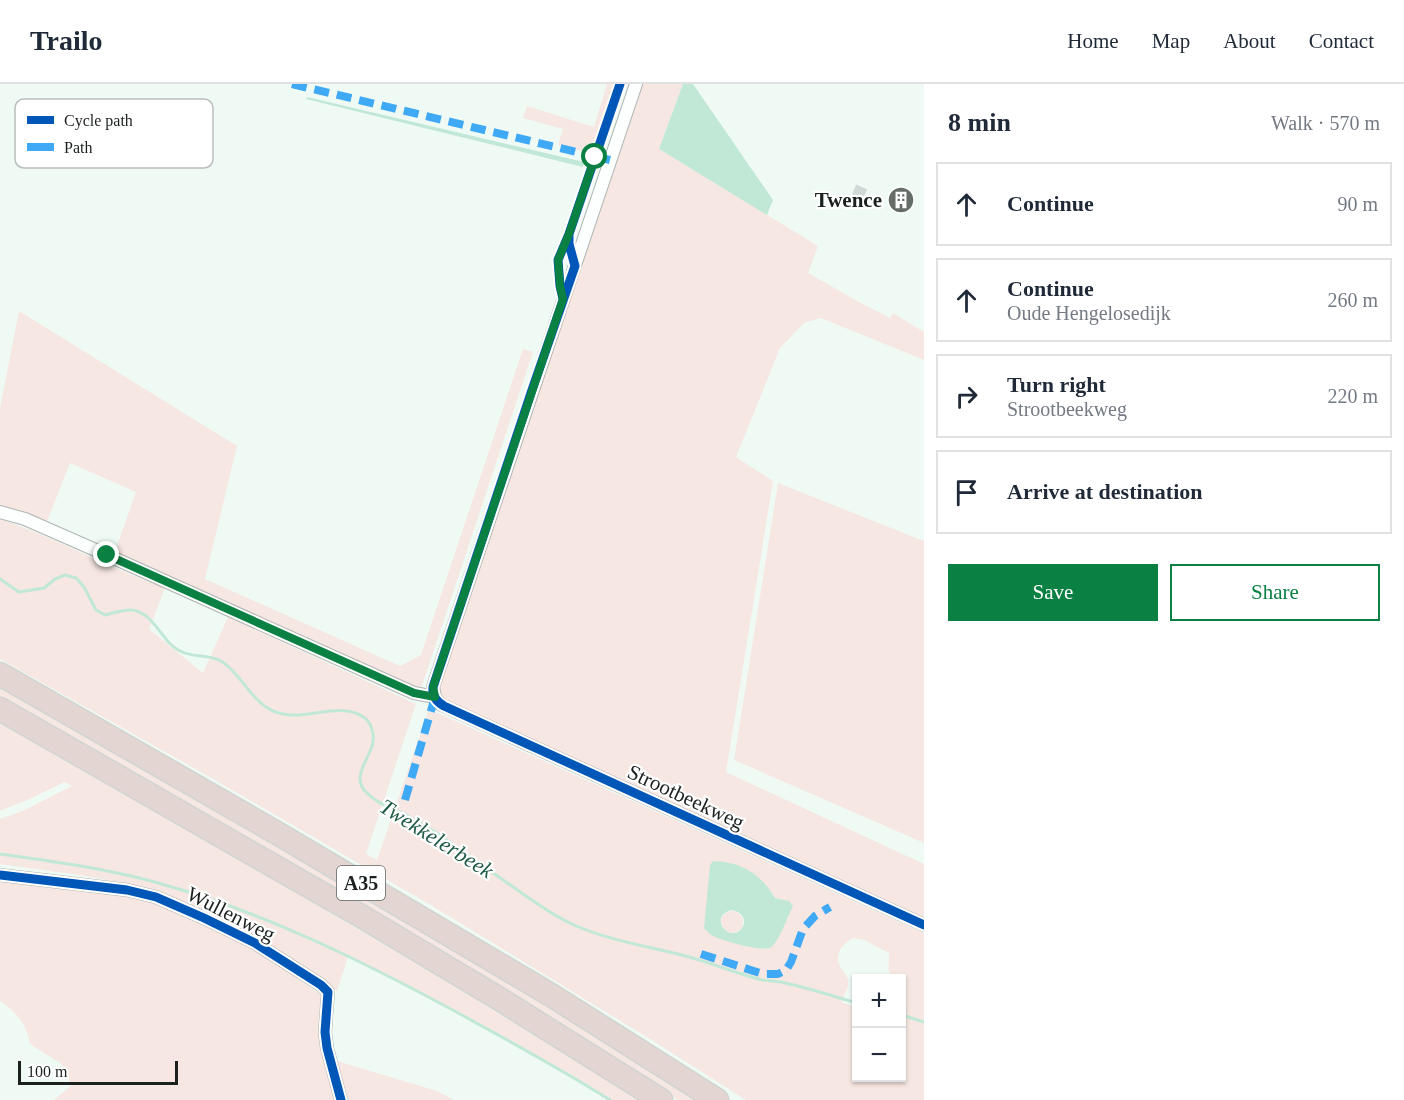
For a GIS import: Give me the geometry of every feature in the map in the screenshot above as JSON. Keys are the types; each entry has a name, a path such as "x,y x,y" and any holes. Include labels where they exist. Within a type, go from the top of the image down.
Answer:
{"highway":[{"name":"A35","path":"0,674 278,833 551,995 717,1100"},
{"name":"A35","path":"0,709 361,916 661,1100"}],"street":[{"path":"435,697 433,687 636,84"},
{"name":"Strootbeekweg","path":"0,512 25,519 97,550 414,693 435,697 444,706 924,926"},
{"name":"Wullenweg","path":"0,875 127,891 156,897 255,943 321,985 328,992 325,1032 341,1100"}],"shaded area":[{"path":"607,84 616,84 593,154 558,145 563,129 523,118 527,106 594,127"},
{"path":"639,84 683,84 659,149 818,246 808,273 890,318 893,313 924,332 924,360 821,318 804,323 780,348 736,457 773,481 726,772 924,864 924,919 448,703 438,693 441,671"},
{"path":"683,84 693,84 773,200 767,215 659,149"},
{"path":"307,97 584,162 583,167 306,99"},
{"path":"19,311 237,446 205,579 400,666 421,655 523,349 533,352 420,692 114,554 136,492 70,463 46,524 0,507 0,408"},
{"path":"778,483 924,541 924,843 734,760"},
{"path":"0,519 165,588 149,629 203,673 228,617 416,704 366,854 377,860 429,709 924,933 924,1100 746,1100 434,907 0,659","holes":["713,861 770,890 775,898 782,899 769,949 723,940"]},
{"path":"0,680 251,824 703,1100 678,1100 0,698"},
{"path":"0,722 95,778 131,796 456,987 639,1100 610,1100 496,1034 348,957 337,991 252,936 224,921 157,893 86,876 0,864 0,819 25,810 72,786 65,782 0,811"},
{"path":"713,861 742,867 757,876 775,898 789,901 793,906 780,935 770,948 750,947 731,942 711,935 704,928 710,865","holes":["731,910 740,913 744,918 744,924 737,932 732,933 723,928 721,918"]},
{"path":"0,876 129,895 158,904 232,936 259,952 323,996 320,1040 335,1100 54,1100 71,1086 66,1069 30,1044 20,1019 0,1001"},
{"path":"728,911 736,911 743,918 743,926 736,933 728,933 721,926 721,918"},
{"path":"337,1061 437,1091 454,1100 348,1100"}],"waterway":[{"name":"Twekkelerbeek","path":"0,579 19,592 44,588 55,579 65,575 76,578 84,587 96,610 105,615 126,610 140,612 147,616 173,647 190,655 221,661 260,702 278,713 304,715 342,711 354,712 365,718 371,725 373,734 371,749 360,779 367,793 379,802 404,813 435,832 539,905 567,921 614,939 692,958 762,980 794,985 852,1002"},
{"path":"0,854 145,879 241,910 316,941 425,995 610,1100"},
{"name":"Twekkelerbeek","path":"906,1016 924,1022"}],"tunnel":[{"path":"857,198 862,186"}],"marked path":[{"path":"292,84 610,160"},
{"path":"405,800 435,697"},
{"path":"701,954 763,974 778,974 786,970 791,962 803,929 815,916 830,907"}],"cycle path":[{"path":"563,299 558,260 620,84"},
{"path":"569,234 569,244 575,266 433,687 434,696 444,706 924,925"},
{"path":"0,875 127,890 156,897 255,943 321,985 328,992 325,1032 341,1100"}],"place":[{"name":"Twence","path":"901,200"}],"route":[{"path":"107,555 414,693 435,697 433,687 563,299 558,260 595,157"}]}
